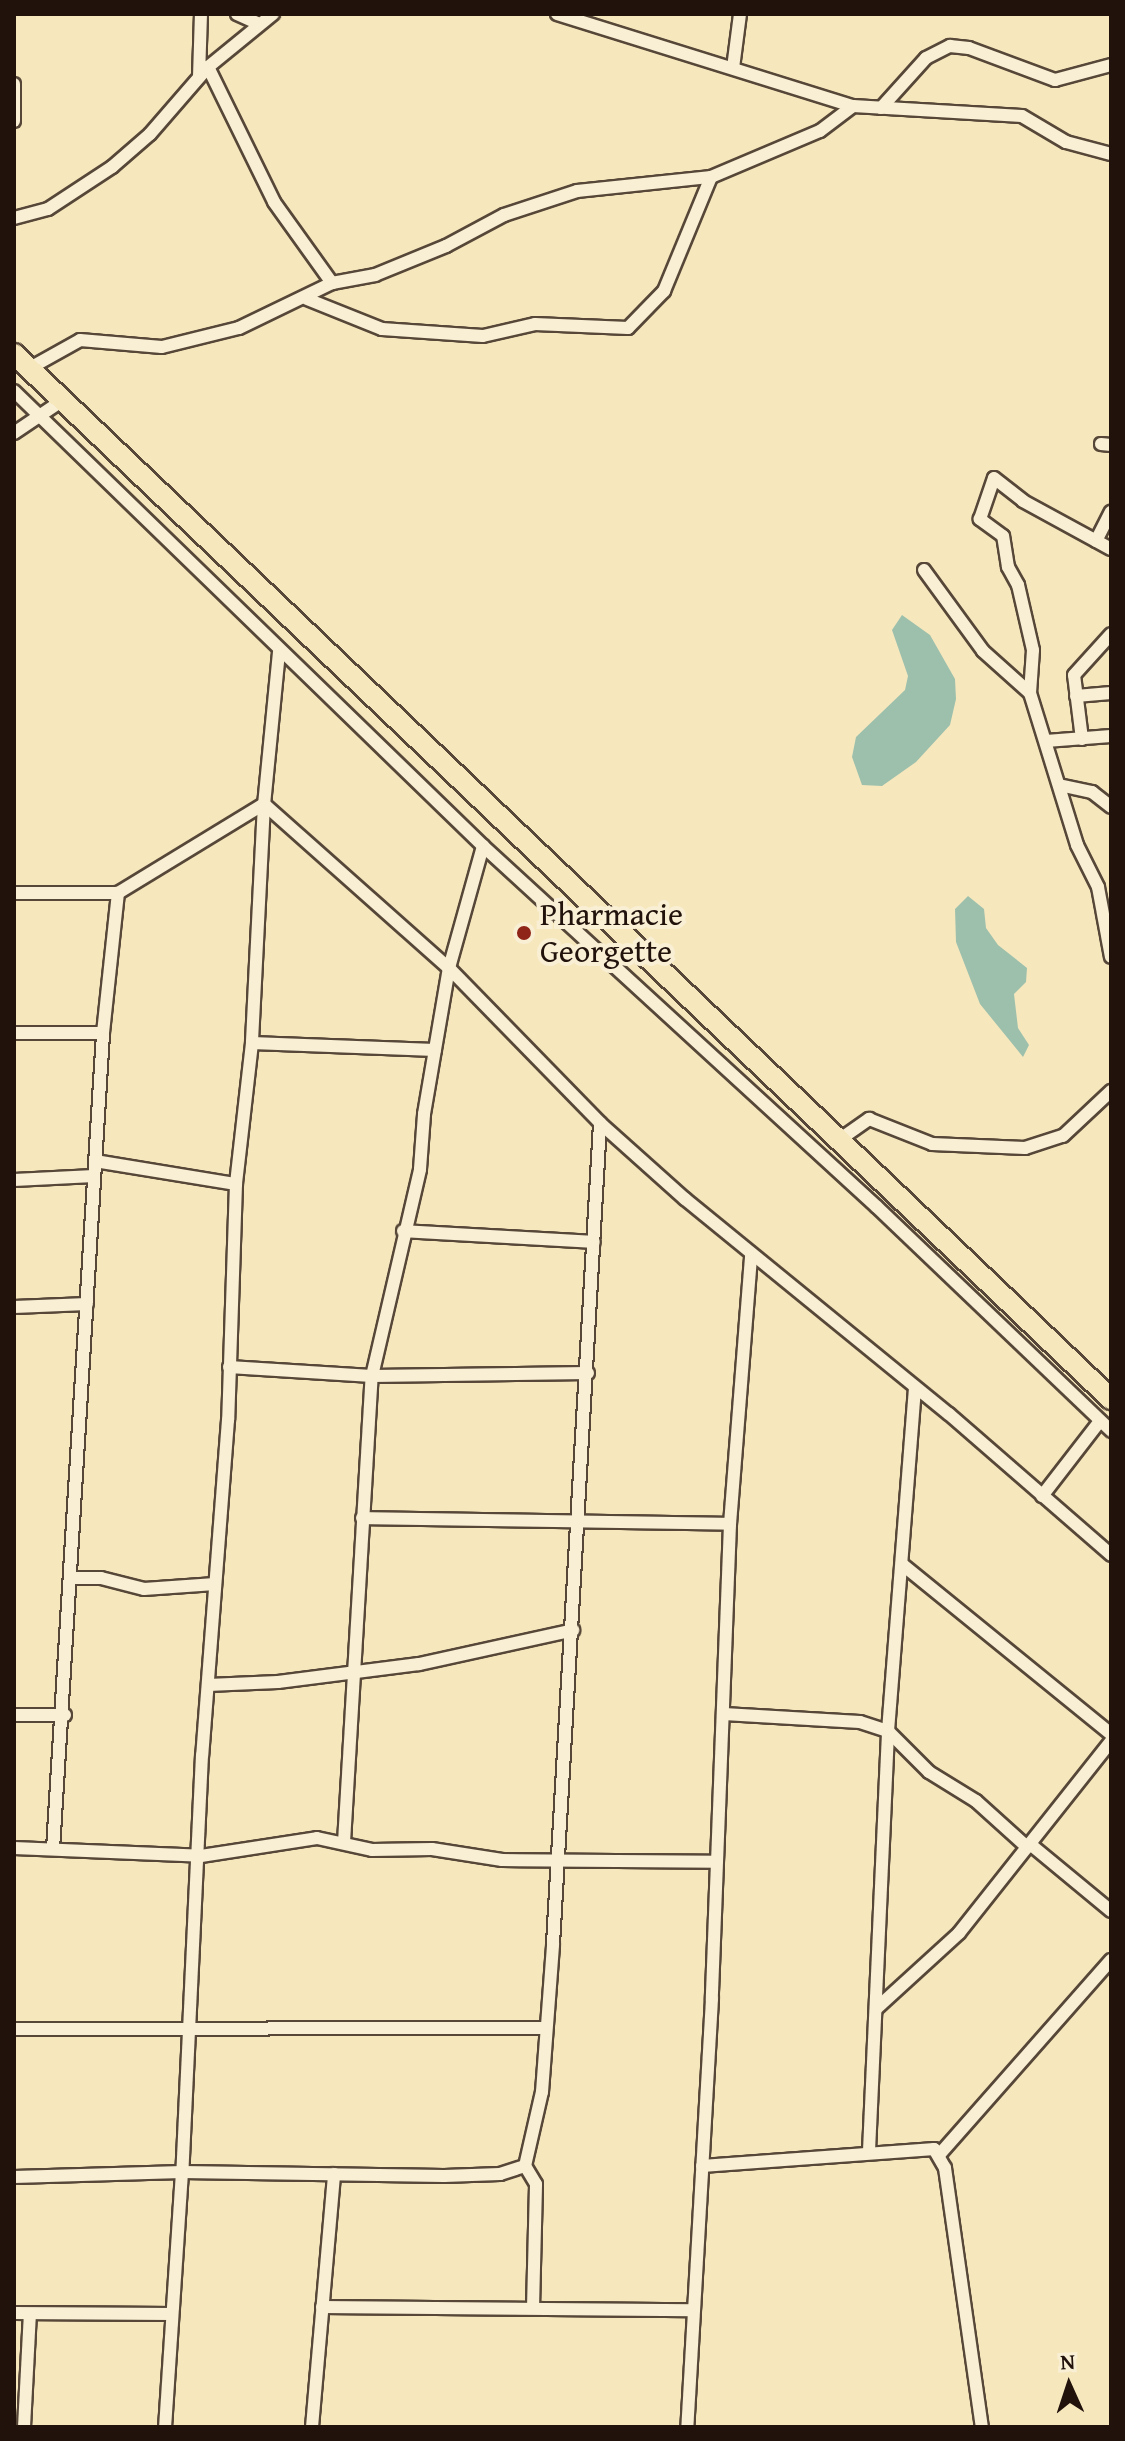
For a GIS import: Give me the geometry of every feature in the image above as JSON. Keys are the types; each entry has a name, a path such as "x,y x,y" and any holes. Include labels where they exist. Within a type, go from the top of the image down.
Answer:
{"main road":[{"path":"14,354 1111,1399"}],"street":[{"path":"201,14 204,72 274,202 332,283"},
{"path":"237,14 257,23"},
{"path":"14,218 48,209 112,167 150,134 204,72 257,23 273,14"},
{"path":"733,68 740,14"},
{"path":"560,15 853,106 1022,116 1066,142 1111,154"},
{"path":"881,108 926,58 950,46 969,48 1055,80 1111,65"},
{"path":"14,84 14,121"},
{"path":"30,368 80,340 162,347 239,328 307,299 332,283 375,275 446,246 504,215 577,191 711,177 820,131 853,106"},
{"path":"307,299 393,331 483,336 535,324 628,328 664,291 711,177"},
{"path":"14,391 195,563 279,652 483,846 877,1207 1111,1431"},
{"path":"14,433 63,400"},
{"path":"1111,549 1023,501 994,478 980,519 1003,536 1008,567 1018,585 1033,650 1030,693 1077,845 1098,887 1111,957"},
{"path":"1096,541 1111,512"},
{"path":"924,570 983,651 1030,693"},
{"path":"1082,739 1076,696 1077,668 1111,634"},
{"path":"165,2427 229,1367 236,1184 252,1043 264,804 279,652"},
{"path":"1076,696 1111,693"},
{"path":"1046,741 1111,736"},
{"path":"1059,785 1092,792 1111,807"},
{"path":"14,893 118,893 264,804"},
{"path":"264,804 449,968 600,1123 751,1255 915,1388 1111,1555"},
{"path":"344,1842 372,1376 403,1231 420,1169 449,968 483,846"},
{"path":"53,1849 65,1715 103,1033 118,893"},
{"path":"14,1033 103,1033"},
{"path":"252,1043 435,1050"},
{"path":"839,1140 869,1119 932,1144 1025,1148 1063,1136 1111,1091"},
{"path":"533,2308 536,2184 525,2166 542,2092 580,1523 600,1123"},
{"path":"95,1161 236,1184"},
{"path":"14,1180 94,1176"},
{"path":"403,1231 594,1242"},
{"path":"687,2427 724,1714 730,1524 751,1255"},
{"path":"14,1307 87,1304"},
{"path":"229,1367 372,1376 588,1373"},
{"path":"869,2151 888,1731 915,1388"},
{"path":"1042,1496 1100,1421"},
{"path":"362,1518 730,1524"},
{"path":"903,1565 1111,1734"},
{"path":"71,1578 101,1578 144,1589 215,1584"},
{"path":"208,1685 419,1664 573,1630"},
{"path":"724,1714 860,1722 888,1731 929,1772 976,1801 1111,1911"},
{"path":"14,1715 65,1715"},
{"path":"877,2008 959,1933 1111,1741"},
{"path":"14,1848 201,1856 297,1838 344,1842 372,1850 432,1849 502,1860 716,1862"},
{"path":"939,2155 1111,1960"},
{"path":"14,2029 546,2028"},
{"path":"702,2166 923,2146 939,2155 968,2303 982,2427"},
{"path":"14,2177 182,2172 444,2176 500,2174 525,2166"},
{"path":"312,2427 334,2174"},
{"path":"322,2307 693,2310"},
{"path":"14,2313 172,2314"},
{"path":"24,2427 30,2314"}],"shaded area":[{"path":"902,615 930,635 955,679 956,699 950,725 916,762 882,786 862,785 852,757 856,737 905,690 908,676 892,630"},
{"path":"968,896 984,909 986,928 998,945 1027,968 1026,982 1014,994 1018,1028 1029,1045 1023,1057 980,1004 956,942 955,909"}],"place":[{"name":"Pharmacie Georgette","path":"524,933"}]}
